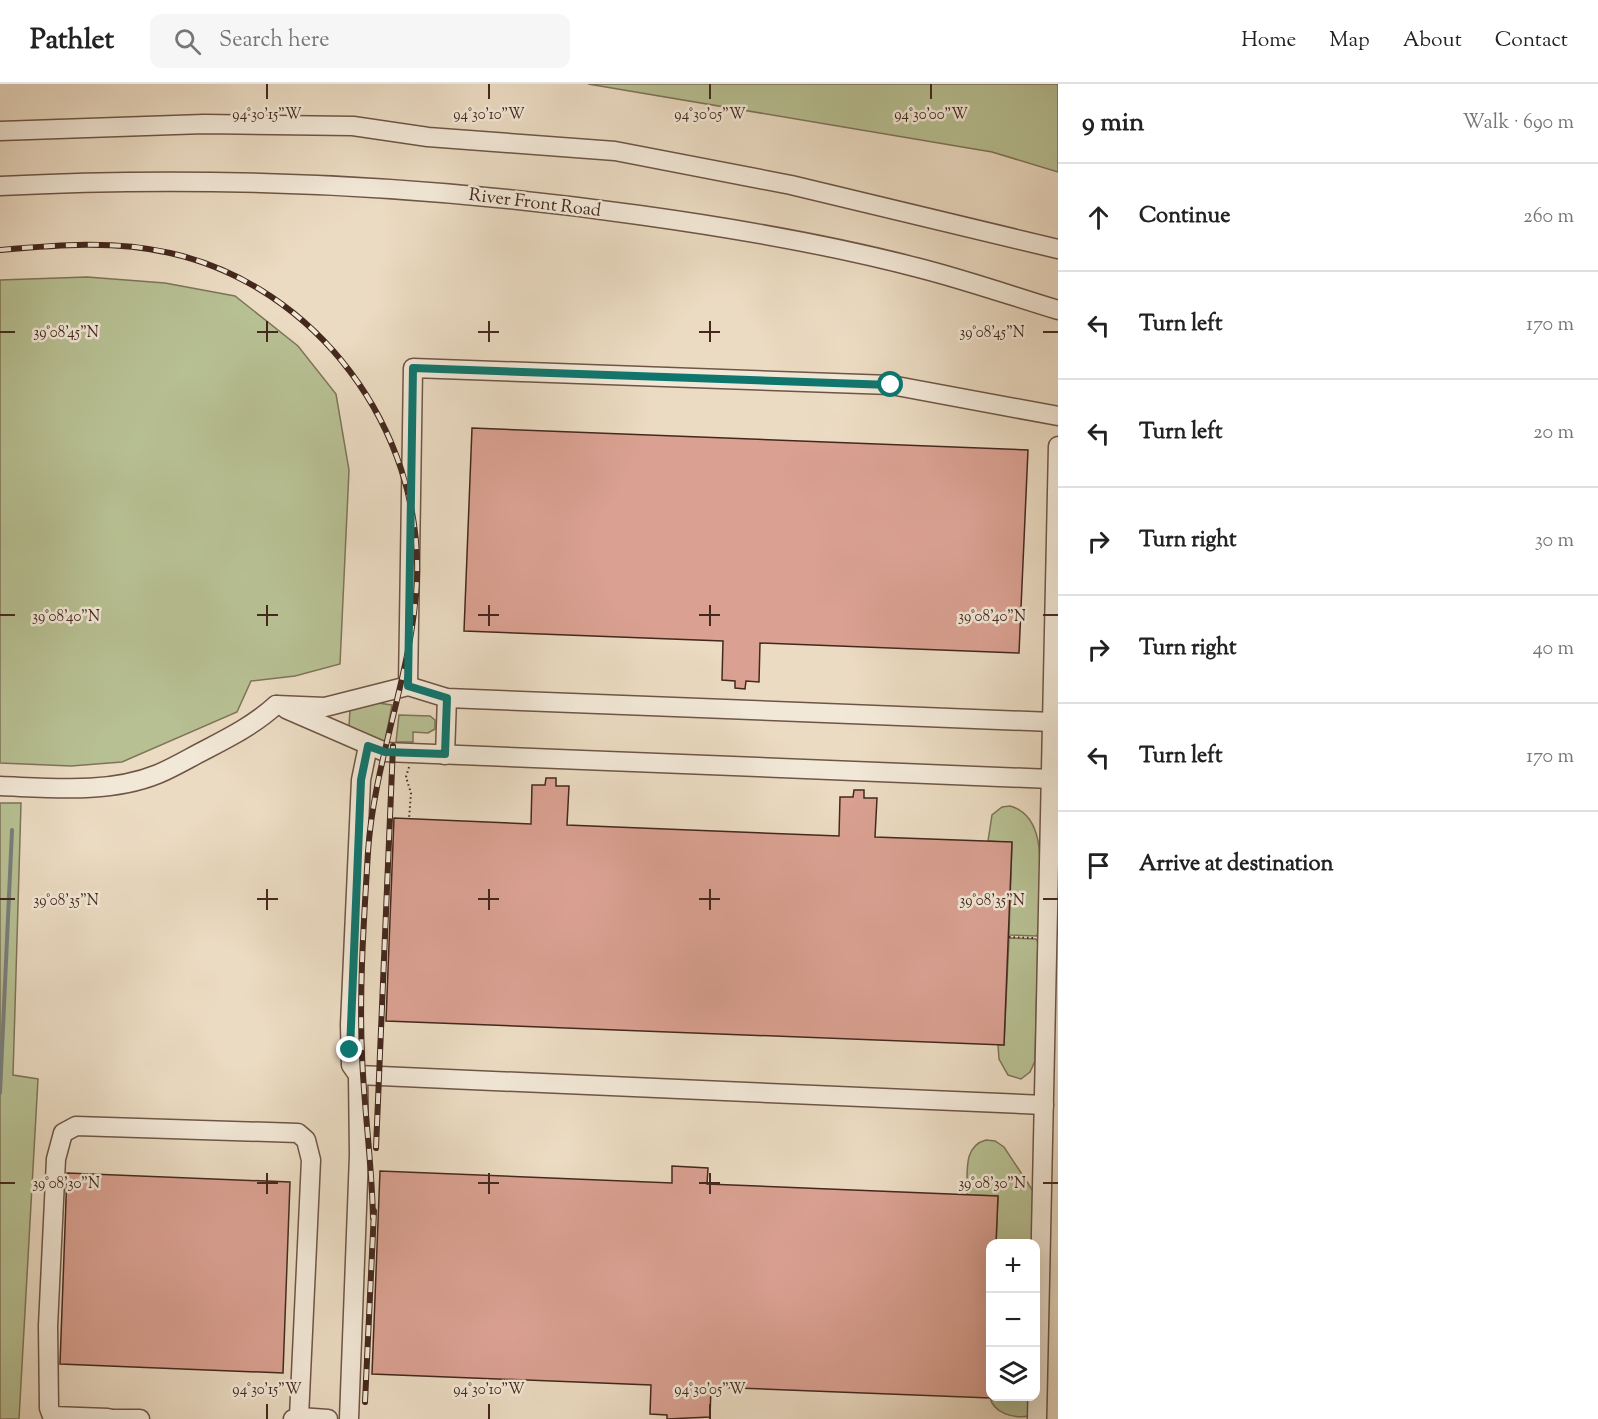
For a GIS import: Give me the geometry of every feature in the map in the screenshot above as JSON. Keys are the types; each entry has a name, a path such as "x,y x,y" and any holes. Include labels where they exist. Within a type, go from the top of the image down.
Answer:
{"street":[{"path":"0,131 204,124 352,126 429,137 615,151 791,185 1058,249"},
{"name":"River Front Road","path":"0,186 194,182 327,185 548,202 706,225 813,244 919,268 1058,310"},
{"path":"408,686 413,368 891,385 1058,416"},
{"path":"1037,1419 1058,446"},
{"path":"0,786 56,788 129,783 158,774 236,734 257,722 276,705 325,707 408,686 447,698 1052,722"},
{"path":"445,754 447,698"},
{"path":"276,705 385,752 1051,779"},
{"path":"349,1419 359,1155 358,1075 351,1065 350,1025 361,780 368,746"},
{"path":"358,1075 1044,1105"},
{"path":"140,1419 52,1416 49,1408 48,1326 56,1159 63,1133 76,1126 298,1133 306,1140 311,1160 296,1418 328,1419"}],"path":[{"path":"409,819 411,793 406,777 409,772 410,753"},
{"path":"1009,937 1047,938"}],"green space":[{"path":"588,84 1058,84 1058,172 992,152"},
{"path":"87,277 165,283 235,296 298,346 336,394 349,470 340,664 295,676 251,681 237,712 122,762 71,766 0,763 0,280"},
{"path":"378,703 392,705 385,741 376,740 349,726 350,710"},
{"path":"399,715 430,716 435,720 435,729 428,733 413,732 413,742 396,742"},
{"path":"0,803 21,803 13,1075 38,1079 19,1419 0,1419"},
{"path":"1010,806 1022,812 1030,821 1039,845 1037,936 1009,935 1012,843 988,841 992,815 1002,807"},
{"path":"1009,938 1036,939 1038,942 1035,1061 1030,1072 1021,1079 1008,1075 999,1059 998,1045 1004,1045"},
{"path":"986,1140 995,1141 1004,1147 1033,1191 1036,1239 996,1239 998,1196 967,1195 968,1162 973,1148"},
{"path":"991,1401 1031,1401 1028,1416 1017,1417 1005,1414"}],"building":[{"path":"472,428 1028,450 1019,653 760,643 759,682 746,681 745,689 735,688 735,681 722,680 723,641 464,631"},
{"path":"546,778 556,778 556,786 569,786 567,825 839,836 840,797 853,797 854,790 864,790 864,798 877,798 875,837 1012,842 1004,1045 386,1021 394,818 531,824 532,785 545,785"},
{"path":"672,1166 708,1168 707,1184 998,1196 996,1239 986,1239 986,1398 711,1387 710,1417 667,1419 667,1415 650,1414 651,1385 372,1374 380,1171 672,1183"},
{"path":"67,1173 290,1182 283,1373 60,1364"}],"waterway":[{"path":"0,1093 12,830"}],"railway":[{"path":"0,250 64,245 127,246 170,253 223,270 271,297 314,331 350,372 380,419 401,469 414,523 417,579 408,648 372,818 362,954 362,1055 373,1218"},
{"path":"376,1148 393,746"},
{"path":"365,1402 374,1211"}],"route":[{"path":"350,1050 361,780 368,746 385,752 445,754 447,698 408,686 413,368 891,385"}]}
